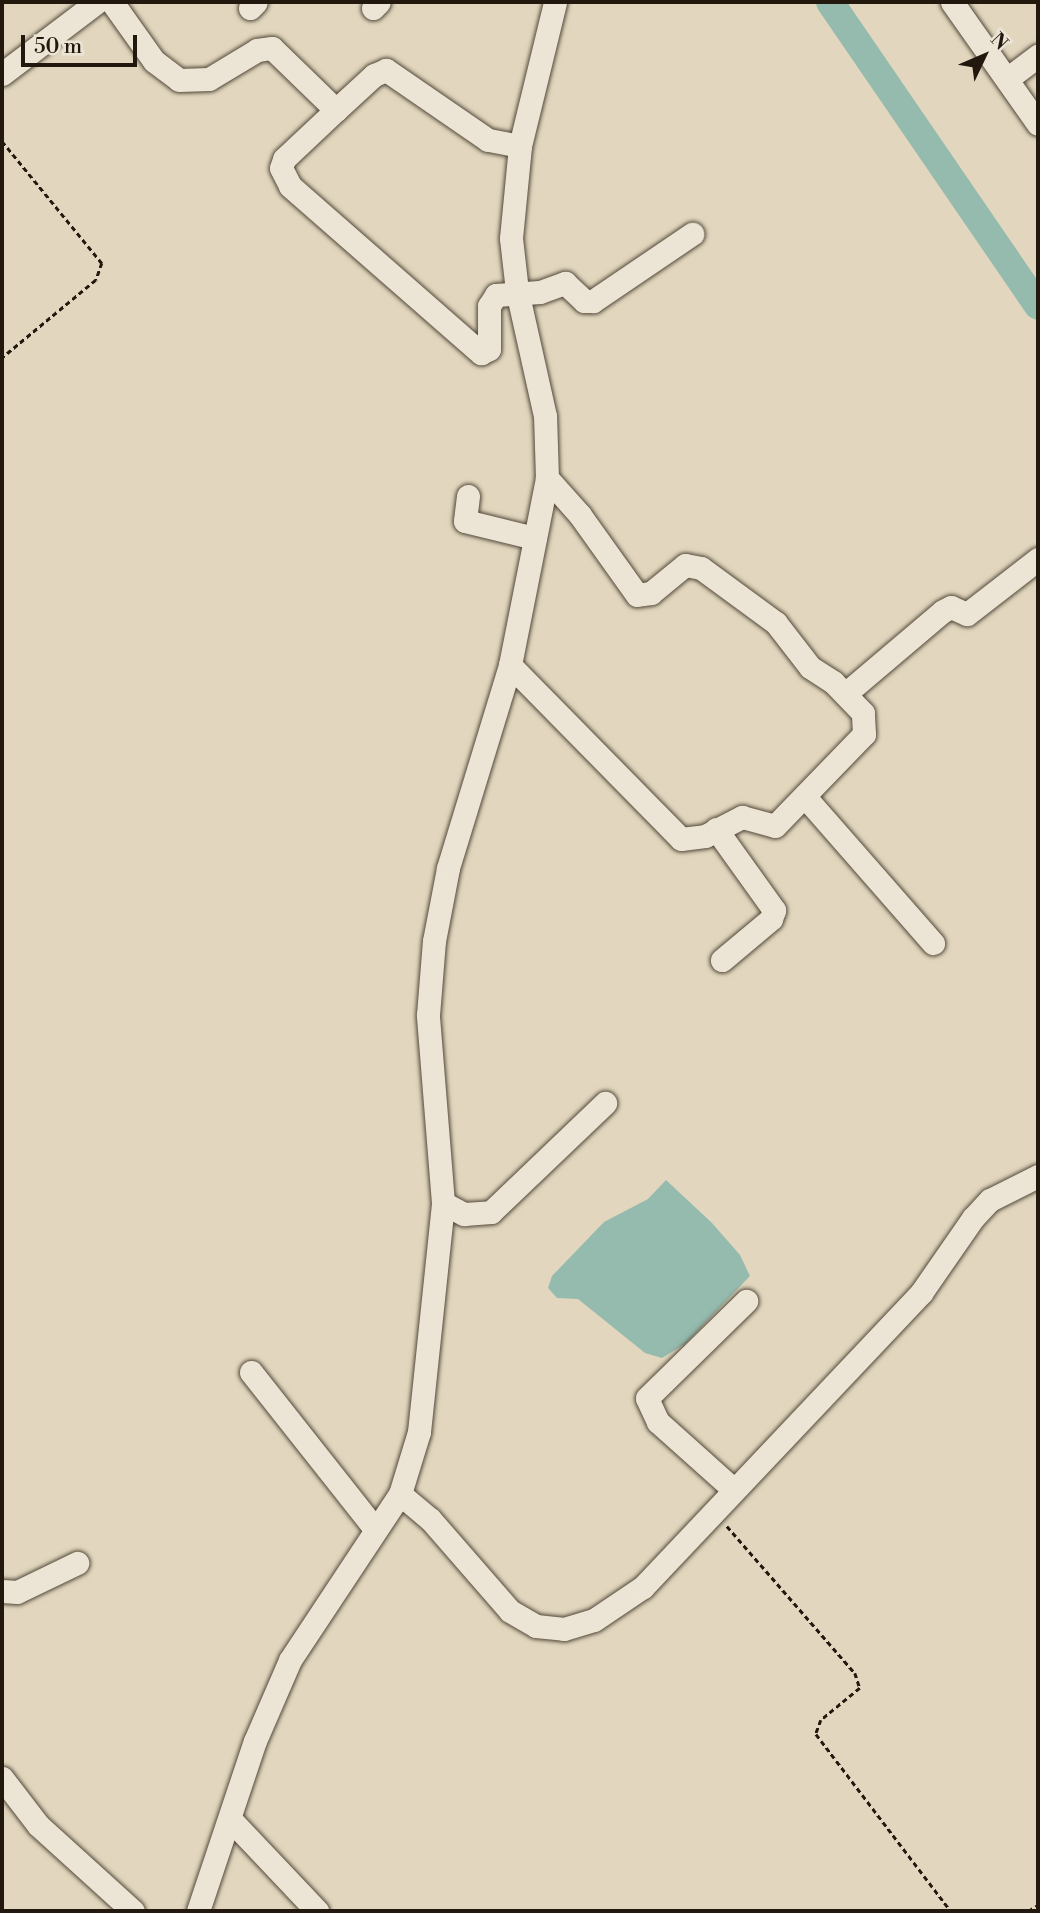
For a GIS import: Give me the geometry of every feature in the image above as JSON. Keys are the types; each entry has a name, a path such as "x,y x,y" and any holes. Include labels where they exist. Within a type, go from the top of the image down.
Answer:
{"street":[{"path":"2,74 97,2"},
{"path":"112,2 154,61 179,80 209,79 257,50 272,48 336,110"},
{"path":"198,1911 290,1660 400,1494 419,1433 443,1203 428,1015 434,942 448,868 510,665 547,478 545,416 517,291 511,238 520,146 555,2"},
{"path":"962,6 1038,124"},
{"path":"1007,79 1038,56"},
{"path":"520,146 488,140 386,70 374,75 284,159 282,177 365,248 477,351 489,349 490,301 517,291 540,292 565,283 584,301 593,301 692,234"},
{"path":"510,665 669,831 691,840 742,817 775,826 806,798 864,734 863,713 845,694 810,667 776,623 701,568 685,565 651,593 637,595 580,515 547,478"},
{"path":"468,496 465,522 535,538"},
{"path":"845,694 948,607 967,614 1038,559"},
{"path":"806,798 933,943"},
{"path":"716,830 774,910 771,919 722,960"},
{"path":"443,1203 464,1214 491,1212 605,1103"},
{"path":"400,1494 430,1519 510,1611 536,1626 564,1629 593,1620 643,1587 921,1293 973,1218 990,1200 1038,1176"},
{"path":"733,1489 658,1422 647,1398 746,1301"},
{"path":"251,1372 375,1529"},
{"path":"2,1591 17,1592 77,1563"},
{"path":"2,1778 38,1825 134,1911"},
{"path":"230,1819 317,1911"}],"path":[{"path":"2,141 102,263 96,280 2,358"},
{"path":"713,1511 855,1673 860,1688 821,1720 816,1734 951,1911"},
{"path":"1028,1911 1038,1905"}],"water":[{"path":"666,1180 712,1223 740,1255 750,1276 685,1344 662,1358 645,1353 578,1299 557,1298 548,1288 552,1276 604,1222 648,1199"}],"waterway":[{"path":"830,2 1038,306"}]}
